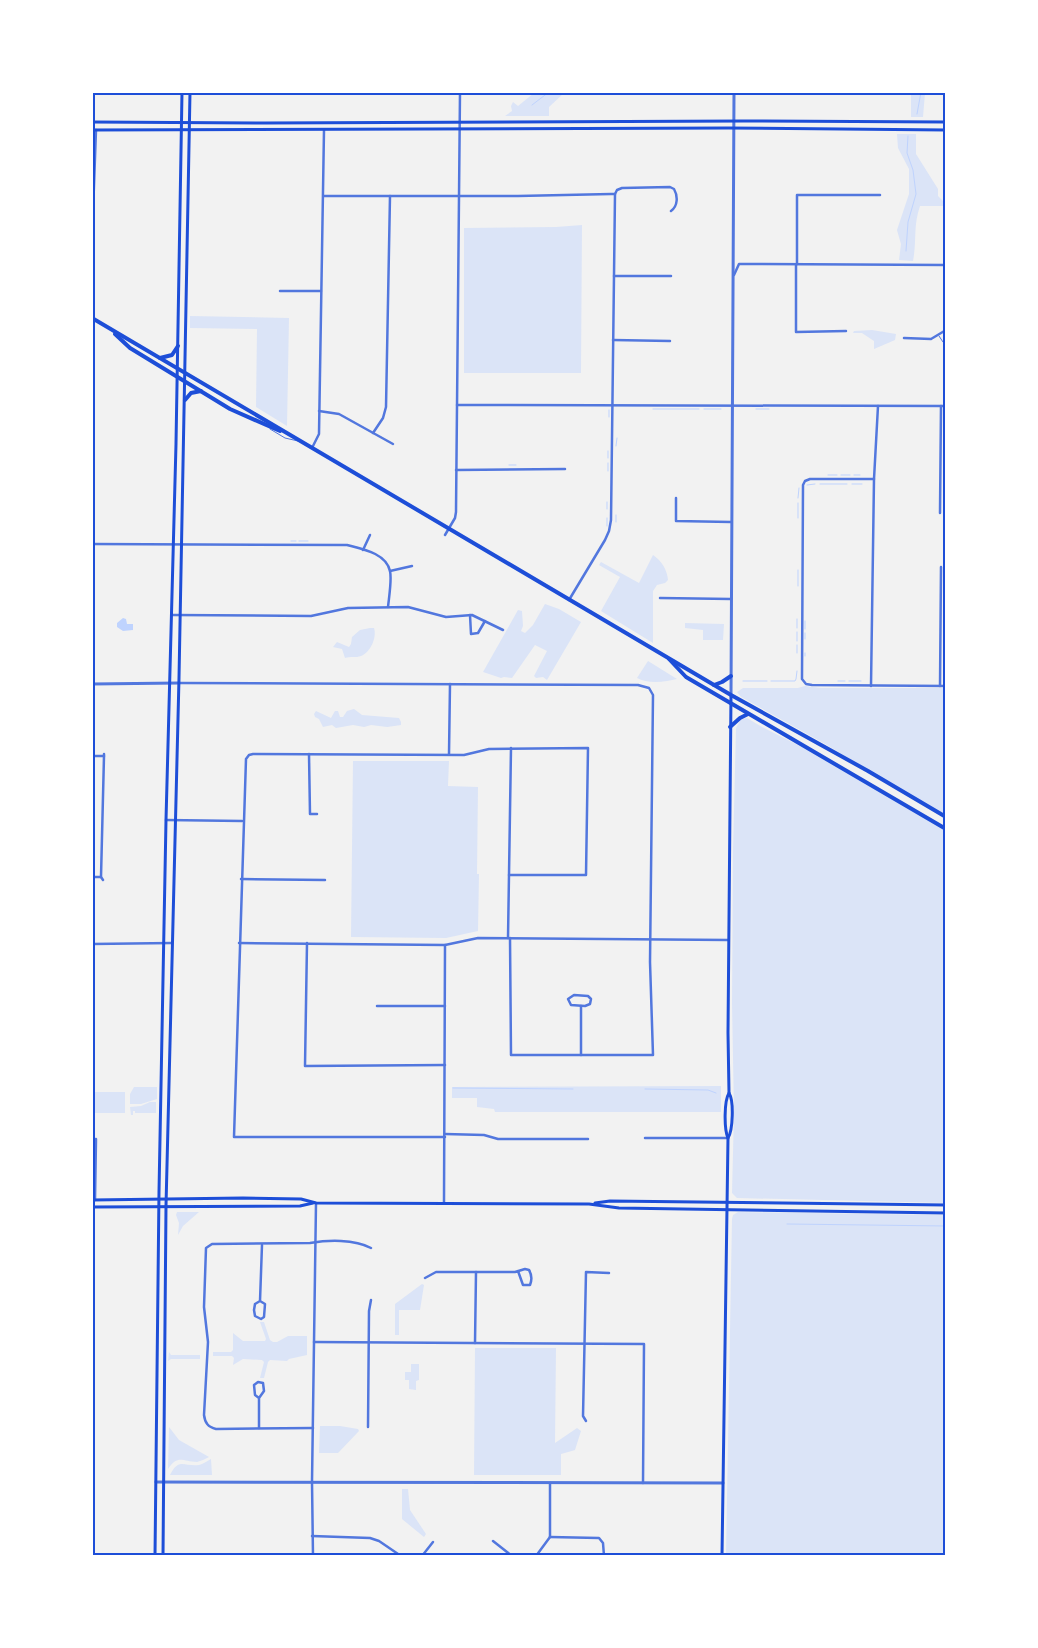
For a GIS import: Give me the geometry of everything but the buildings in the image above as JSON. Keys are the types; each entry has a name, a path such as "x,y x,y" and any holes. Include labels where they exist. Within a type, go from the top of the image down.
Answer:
{"main road":[{"path":"155,1556 159,1199 166,820 178,377 182,92"},
{"path":"163,1556 166,1198 179,684 190,92"},
{"path":"92,122 946,122"},
{"path":"94,130 734,128 946,130"},
{"path":"92,318 731,695 868,771 946,817"},
{"path":"110,329 130,348 230,409 265,426 288,434"},
{"path":"160,358 172,355 178,346"},
{"path":"184,400 191,393 201,391"},
{"path":"176,469 183,469"},
{"path":"665,656 686,677 946,829"},
{"path":"714,685 731,676"},
{"path":"722,1556 728,1138 731,1132 728,940 731,695"},
{"path":"730,727 748,714"},
{"path":"161,1107 168,1112"},
{"path":"94,1200 166,1198 301,1199 316,1203"},
{"path":"589,1204 610,1201 946,1205"},
{"path":"92,1207 300,1206 316,1203 589,1204 619,1208 946,1213"}],"street":[{"path":"445,536 456,516 460,92"},
{"path":"731,695 734,92"},
{"path":"92,240 94,130"},
{"path":"312,448 318,437 319,411 324,130"},
{"path":"569,600 605,540 610,528 613,405 614,194 618,189 624,187 672,187 676,190 676,207 671,211"},
{"path":"324,196 614,194"},
{"path":"846,331 796,332 797,195 880,195"},
{"path":"373,433 381,421 386,407 390,196"},
{"path":"946,240 946,296"},
{"path":"734,276 740,264 945,265"},
{"path":"614,276 671,276"},
{"path":"280,291 321,291"},
{"path":"904,338 931,338 938,336 946,330"},
{"path":"613,340 670,341"},
{"path":"457,405 946,406"},
{"path":"871,686 874,480 878,406"},
{"path":"940,513 941,406"},
{"path":"319,411 335,413 394,444"},
{"path":"456,470 565,469"},
{"path":"874,480 810,479 804,482 802,488 801,676 804,682 812,685 946,686"},
{"path":"676,498 676,522 731,522"},
{"path":"363,550 370,535"},
{"path":"92,544 347,545 379,556 386,562 390,571 388,607"},
{"path":"390,571 412,566"},
{"path":"940,686 941,567"},
{"path":"660,598 731,599"},
{"path":"172,615 314,616 345,608 417,608 446,617 470,615 485,620 503,630"},
{"path":"470,615 471,634 478,633 485,620"},
{"path":"92,684 638,684 649,688 653,695 651,940 653,1055 511,1055 509,938 511,748"},
{"path":"449,754 450,684"},
{"path":"509,875 586,875 588,748 489,749 471,754 253,754 248,756 244,763 234,1137 444,1136 484,1134 494,1139 588,1139"},
{"path":"309,754 310,814 317,814"},
{"path":"92,756 104,755 102,878 92,877"},
{"path":"166,820 243,820"},
{"path":"241,879 325,880"},
{"path":"239,943 445,945 478,938 728,940"},
{"path":"93,1063 93,944 172,943"},
{"path":"307,943 305,1066 445,1066"},
{"path":"444,1204 445,945"},
{"path":"574,995 587,995 590,1004 581,1006 570,1004 569,998 574,995"},
{"path":"377,1006 445,1006"},
{"path":"581,1006 581,1055"},
{"path":"645,1138 728,1138"},
{"path":"94,1139 94,1200"},
{"path":"313,1556 312,1482 316,1203"},
{"path":"313,1428 216,1429 206,1424 204,1389 207,1372 208,1342 204,1307 205,1252 207,1246 224,1244 262,1245 322,1241 362,1243 371,1248"},
{"path":"260,1301 262,1245"},
{"path":"425,1278 436,1272 518,1271 525,1269 529,1270 531,1277 530,1285 523,1285 518,1271"},
{"path":"475,1343 476,1272"},
{"path":"586,1421 583,1416 586,1272 609,1273"},
{"path":"368,1427 368,1342 371,1300"},
{"path":"260,1301 265,1304 266,1309 264,1317 261,1319 255,1316 254,1310 255,1304 260,1301"},
{"path":"314,1342 644,1344 643,1483"},
{"path":"259,1398 255,1395 254,1388 254,1384 258,1382 264,1386 262,1395 259,1398 259,1428"},
{"path":"156,1482 723,1483"},
{"path":"536,1556 550,1537 550,1483"},
{"path":"312,1536 370,1538 384,1543 401,1556"},
{"path":"550,1537 596,1537 602,1540 604,1556"},
{"path":"493,1541 512,1556"},
{"path":"422,1556 433,1542"}],"lane":[{"path":"938,336 943,342"},
{"path":"265,426 285,438 305,444"}],"shaded area":[{"path":"534,93 564,93 549,107 549,116 505,116 512,111 511,106 513,102 518,106"},
{"path":"911,93 925,93 923,117 911,117"},
{"path":"897,134 916,134 916,154 938,189 938,196 943,201 943,206 920,206 913,261 899,260 901,244 897,230 909,194 909,169 898,148"},
{"path":"582,225 581,373 464,373 464,228"},
{"path":"190,316 289,318 287,426 256,407 257,329 190,328"},
{"path":"872,330 896,334 895,340 874,349 874,341 862,333 853,333 854,331"},
{"path":"653,555 664,566 668,580 657,585 653,591 653,643 601,611 620,577 599,565 601,562 639,583"},
{"path":"545,604 559,609 581,622 547,680 543,677 536,678 534,676 547,651 535,645 512,678 501,678 483,672 518,610 522,611 523,626 521,631 525,633 533,625"},
{"path":"685,623 724,624 723,640 703,640 703,630 685,628"},
{"path":"374,628 374,640 365,654 345,658 342,649 333,647 337,642 349,647 352,637 360,630"},
{"path":"648,661 677,679 651,682 637,678"},
{"path":"805,686 821,688 945,688 945,815 741,697 737,692 743,688 798,688"},
{"path":"354,709 362,715 399,718 401,725 387,727 371,725 364,727 353,725 336,728 332,725 323,727 314,714 316,711 331,718 335,711 338,711 340,717 343,717 347,711"},
{"path":"747,718 818,755 945,830 945,1203 737,1198 732,1193 734,1113 732,1003 733,851 736,728 741,719"},
{"path":"353,761 449,761 448,786 478,787 478,931 446,938 351,937"},
{"path":"721,1086 721,1112 495,1112 494,1109 477,1107 477,1098 452,1098 452,1087"},
{"path":"134,1087 157,1087 157,1099 141,1104 130,1104 130,1094"},
{"path":"93,1092 125,1092 125,1113 93,1113"},
{"path":"150,1102 156,1102 156,1113 135,1113 133,1111 133,1115 131,1115 130,1107 141,1106"},
{"path":"177,1212 199,1212 183,1226 178,1235 179,1223 176,1215"},
{"path":"738,1212 945,1215 945,1555 726,1555 732,1219 733,1215"},
{"path":"422,1284 424,1285 420,1310 399,1310 399,1335 395,1335 395,1304"},
{"path":"260,1322 264,1322 270,1340 273,1342 288,1336 307,1336 307,1355 287,1361 270,1360 264,1378 260,1378 264,1362 262,1360 243,1359 233,1365 234,1358 232,1356 213,1356 213,1352 231,1352 233,1350 233,1333 243,1341 265,1341"},
{"path":"475,1348 556,1348 555,1443 577,1428 581,1431 575,1450 561,1454 561,1475 474,1475"},
{"path":"169,1352 171,1355 200,1355 200,1359 171,1359 168,1361"},
{"path":"411,1364 419,1364 419,1380 416,1381 416,1390 409,1389 409,1380 405,1380 405,1372 411,1372"},
{"path":"320,1426 340,1426 358,1429 359,1431 338,1453 319,1453"},
{"path":"169,1427 179,1440 209,1457 197,1462 178,1460 168,1469"},
{"path":"211,1459 212,1475 170,1475 179,1464 199,1465"},
{"path":"402,1489 408,1489 410,1510 426,1534 424,1537 402,1519"}],"water":[{"path":"123,618 126,619 127,624 133,624 133,630 123,631 117,627 117,623"}],"waterway":[{"path":"532,105 549,92"},
{"path":"917,114 921,92"},
{"path":"906,251 908,222 916,194 913,170 907,153 908,136"},
{"path":"653,409 699,409"},
{"path":"704,409 721,409"},
{"path":"756,409 769,409"},
{"path":"609,410 609,417"},
{"path":"616,446 617,438"},
{"path":"608,451 608,458"},
{"path":"608,463 608,471"},
{"path":"509,465 516,465"},
{"path":"828,475 837,475"},
{"path":"841,475 850,475"},
{"path":"854,475 860,475"},
{"path":"807,485 815,484"},
{"path":"820,484 847,484"},
{"path":"852,484 862,484"},
{"path":"798,498 799,488"},
{"path":"607,502 607,509"},
{"path":"798,503 798,518"},
{"path":"616,515 616,522"},
{"path":"607,518 607,526"},
{"path":"291,541 296,541"},
{"path":"299,541 308,541"},
{"path":"798,570 798,586"},
{"path":"797,619 797,628"},
{"path":"805,621 805,629"},
{"path":"797,632 797,641"},
{"path":"805,633 805,639"},
{"path":"797,645 797,653"},
{"path":"771,681 795,681 797,671"},
{"path":"743,681 767,681"},
{"path":"838,681 845,681"},
{"path":"849,681 861,681"},
{"path":"453,1088 573,1089"},
{"path":"645,1089 708,1090 716,1093"},
{"path":"787,1224 946,1226"}]}
